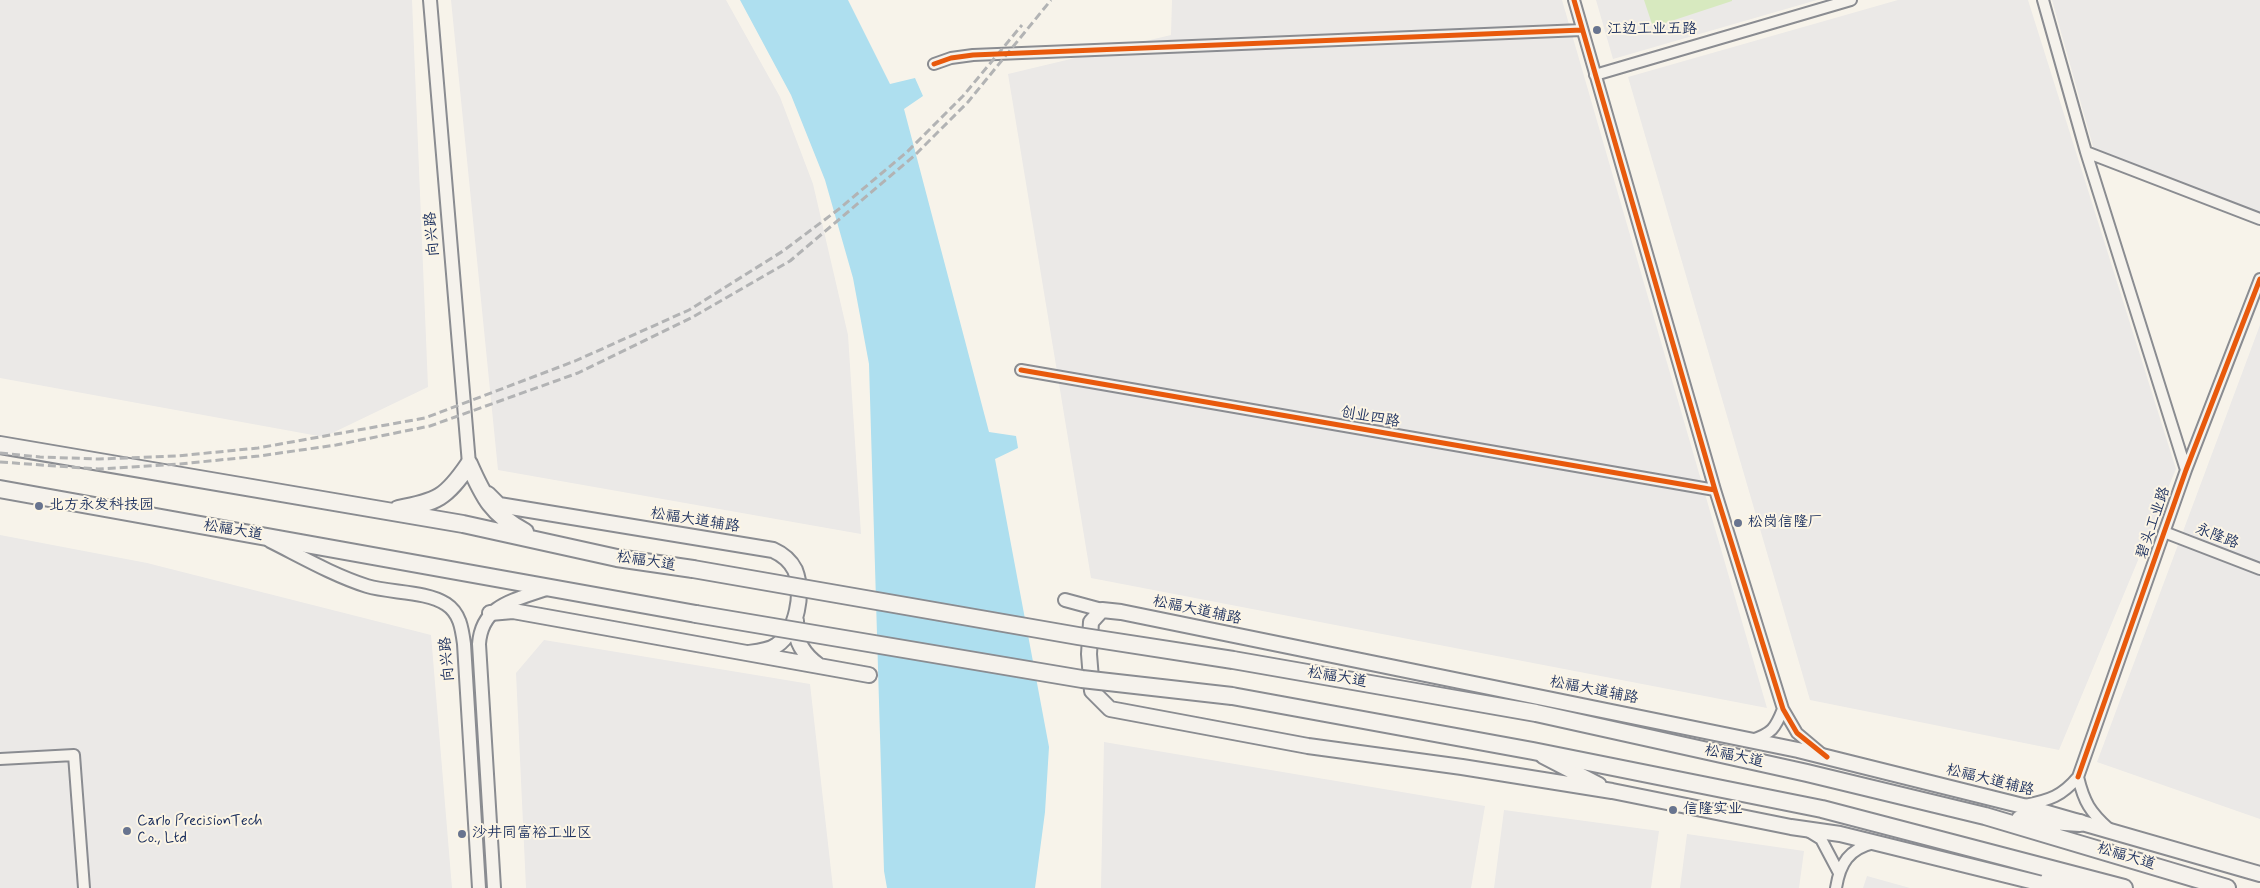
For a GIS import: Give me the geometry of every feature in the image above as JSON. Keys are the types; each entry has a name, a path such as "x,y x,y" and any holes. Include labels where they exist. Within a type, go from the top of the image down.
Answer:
{"main road":[{"name":"松福大道","path":"0,445 463,524 617,558 693,569 1078,636 1233,660 1536,712 1797,770 1985,816 2227,888"},
{"name":"松福大道","path":"469,464 488,504 507,522 540,541"},
{"name":"松福大道","path":"386,511 428,503 454,487 469,464"},
{"name":"松福大道辅路","path":"478,485 499,505 772,550 782,554 795,571 798,596 796,612 786,637 776,646 764,651 748,653"},
{"name":"松福大道","path":"0,489 696,614 1082,679 1232,696 1533,751 1822,809 2124,888"},
{"name":"松福大道辅路","path":"1102,610 1122,612 1616,712 1827,757 2023,806 2260,874"},
{"path":"1102,610 1091,622 1089,654 1092,692 1110,709 1308,746 1462,767 1612,791 1876,842 2059,888"},
{"name":"松福大道辅路","path":"490,613 513,611 869,674"},
{"path":"796,612 797,637 808,658 818,666"},
{"path":"1536,712 1616,712"},
{"path":"1533,751 1612,791"},
{"path":"1985,816 2080,823"},
{"path":"2034,864 2096,888"},
{"path":"1986,869 2096,888"}],"street":[{"name":"向兴路","path":"430,0 469,464"},
{"path":"1574,0 1715,490 1782,710 1797,733 1827,757"},
{"path":"1596,75 1851,0"},
{"path":"2043,0 2086,152 2186,470"},
{"path":"934,64 951,58 973,55 1582,30"},
{"path":"2086,152 2260,219"},
{"name":"碧头工业路","path":"2078,777 2186,470 2260,279"},
{"name":"创业四路","path":"1021,370 1715,490"},
{"name":"永隆路","path":"2164,532 2260,569"},
{"name":"向兴路","path":"258,535 342,578 370,586 440,600 455,612 460,621 464,644 479,888"},
{"path":"494,888 479,644 480,631 490,613 499,606 550,588"},
{"path":"1065,600 1102,610"},
{"path":"1750,740 1766,735 1776,728 1782,710"},
{"path":"0,759 74,755 84,888"},
{"path":"2023,806 2047,800 2066,791 2078,777"},
{"path":"2078,777 2082,795 2091,812 2110,830"},
{"path":"1804,829 1821,839 1839,873"},
{"path":"1836,888 1839,873 1846,859 1860,847 1876,842"}],"shaded area":[{"path":"0,0 412,0 428,387 324,437 0,378"},
{"path":"451,0 726,0 780,97 813,184 848,335 861,534 498,470"},
{"path":"1172,0 1562,0 1767,708 1091,578 1008,74 1171,35"},
{"path":"1596,0 1817,0 1613,59"},
{"path":"1898,0 2028,0 2176,469 2059,750 1810,700 1628,77"},
{"path":"2052,0 2260,0 2260,213 2094,150"},
{"path":"2260,325 2260,819 2097,762"},
{"path":"0,535 147,563 431,635 452,888 0,888"},
{"path":"544,640 810,684 833,888 526,888 516,673"},
{"path":"1104,742 1485,806 1471,888 1101,888"},
{"path":"1504,810 1659,831 1651,888 1494,888"},
{"path":"1687,834 1804,851 1799,888 1680,888"},
{"path":"1867,876 1910,888 1863,888"}],"green space":[{"path":"1644,0 1732,0 1732,1 1653,27"}],"water":[{"path":"740,0 848,0 890,84 915,78 923,96 904,109 989,432 1016,436 1018,448 995,459 1049,747 1045,812 1035,888 887,888 884,871 869,364 853,278 825,180 791,95"}],"railway":[{"path":"0,462 98,469 180,464 259,456 336,445 430,426 578,373 691,318 790,261 914,156 968,102 1051,0"},
{"path":"0,453 40,457 99,459 177,456 258,448 425,418 575,361 689,310 783,251 839,209 907,152 963,96 1022,25"}],"cycle path":[{"path":"1574,0 1715,490 1783,709 1797,733 1827,757"},
{"path":"934,64 951,58 973,55 1582,30"},
{"path":"2078,777 2186,470 2260,279"},
{"path":"1021,370 1715,490"}],"place":[{"name":"江边工业五路","path":"1597,30"},
{"name":"北方永发科技园","path":"39,506"},
{"name":"松岗信隆厂","path":"1738,523"},
{"name":"信隆实业","path":"1673,810"},
{"name":"Carlo PrecisionTech Co., Ltd","path":"127,831"},
{"name":"沙井同富裕工业区","path":"462,834"}]}
